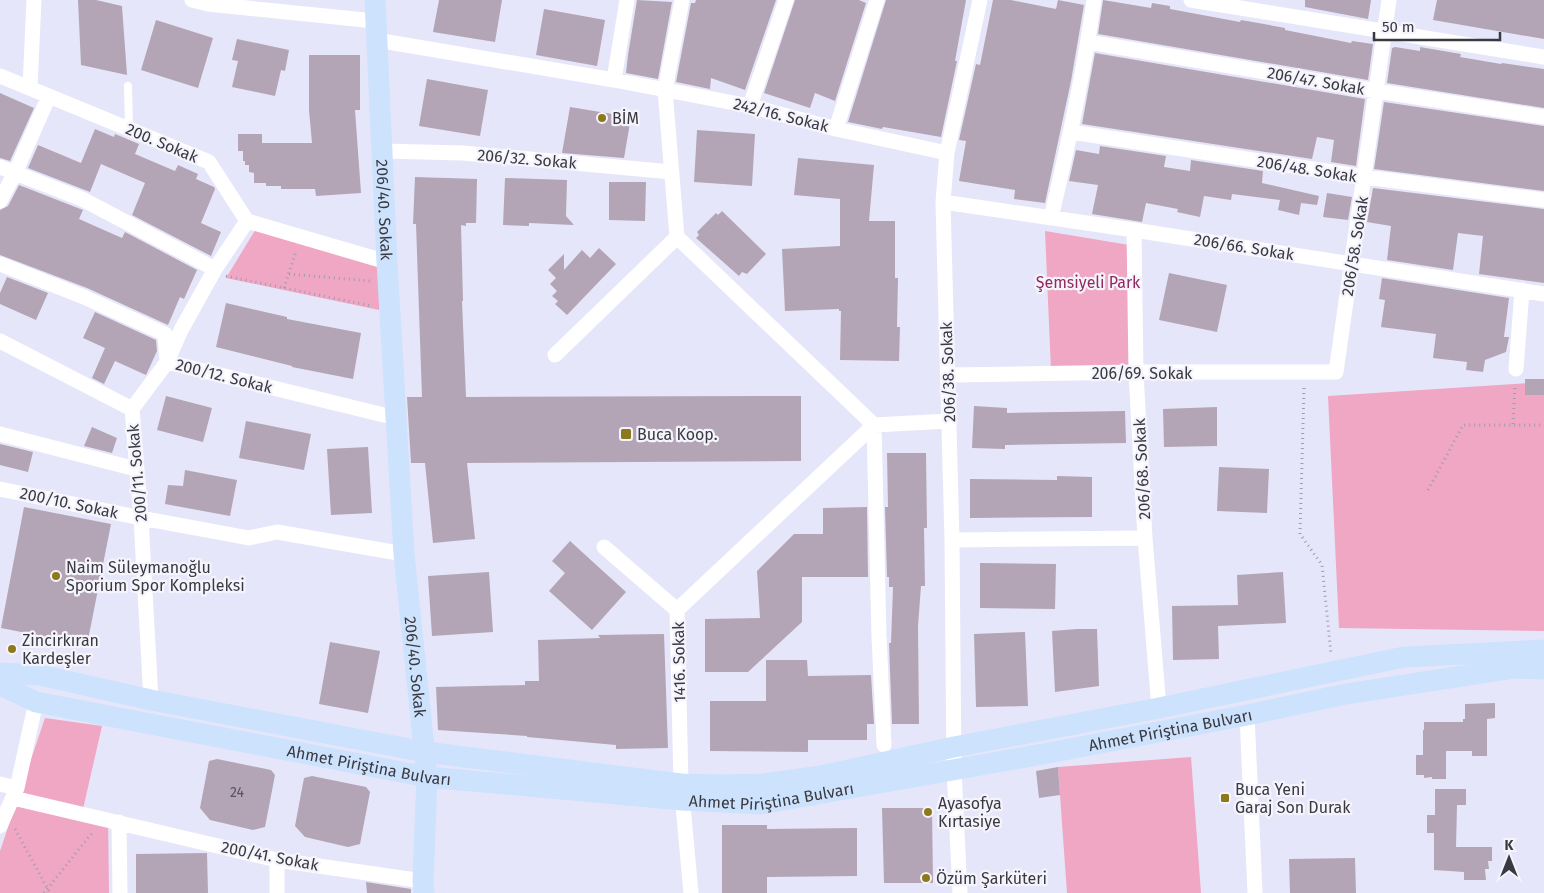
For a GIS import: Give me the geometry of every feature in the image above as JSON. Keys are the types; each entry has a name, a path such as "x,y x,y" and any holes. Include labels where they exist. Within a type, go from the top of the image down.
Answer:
{"main road":[{"name":"206/40. Sokak","path":"375,0 375,31 404,554 427,777 423,887"},
{"name":"Ahmet Piriştina Bulvarı","path":"0,685 36,702 427,777 682,792 722,785 763,784 821,776 954,747 1159,708 1404,657 1544,650"},
{"name":"Ahmet Piriştina Bulvarı","path":"0,673 40,675 151,700 425,752 762,804 1054,752 1346,694 1513,668 1544,669"}],"street":[{"path":"30,87 34,0"},
{"name":"242/16. Sokak","path":"192,0 375,31 750,106 836,129 947,153"},
{"path":"614,80 627,0"},
{"path":"682,0 665,90 677,237 874,425 879,636 884,745"},
{"path":"750,106 786,0"},
{"path":"836,129 877,0"},
{"name":"206/38. Sokak","path":"960,893 954,770 952,540 943,202 947,153 980,0"},
{"path":"1051,218 1071,132 1094,0"},
{"path":"1191,0 1544,57"},
{"name":"206/58. Sokak","path":"1336,372 1386,32 1389,0"},
{"name":"206/47. Sokak","path":"1088,42 1544,117"},
{"name":"200. Sokak","path":"0,76 209,162 247,221"},
{"path":"0,201 15,173 49,96"},
{"name":"206/48. Sokak","path":"1071,132 1365,177 1544,200"},
{"name":"206/32. Sokak","path":"382,151 463,153 672,172"},
{"path":"0,167 82,199 214,272"},
{"name":"206/66. Sokak","path":"943,202 1544,294"},
{"path":"247,221 301,237 388,272"},
{"name":"200/11. Sokak","path":"151,700 142,518 132,409 167,362 181,330 214,272 247,221"},
{"name":"206/68. Sokak","path":"1134,230 1136,372 1159,708"},
{"path":"555,355 677,237"},
{"name":"200/12. Sokak","path":"0,264 84,298 165,334 167,362 396,418"},
{"path":"1516,369 1522,290"},
{"path":"0,340 132,409"},
{"name":"206/69. Sokak","path":"948,375 1136,372 1336,372"},
{"path":"874,425 949,421"},
{"name":"1416. Sokak","path":"691,893 682,792 677,610 874,425"},
{"path":"0,434 136,469"},
{"name":"200/10. Sokak","path":"0,488 248,538 277,532 404,554"},
{"path":"952,540 1146,538"},
{"path":"604,546 677,610"},
{"path":"3,820 15,793 36,702"},
{"path":"1247,715 1255,893"},
{"path":"0,784 15,793"},
{"name":"200/41. Sokak","path":"15,793 103,819 277,860 423,887"},
{"path":"119,822 120,893"},
{"path":"277,860 277,893"}],"lane":[{"path":"128,86 129,129"}],"path":[{"path":"284,288 301,237"},
{"path":"214,272 390,310"},
{"path":"288,274 388,272"},
{"path":"1513,424 1516,369"},
{"path":"1304,372 1300,534 1322,565 1332,672"},
{"path":"1428,490 1462,425 1544,425"},
{"path":"44,893 103,819"},
{"path":"3,820 50,893"}],"green space":[{"path":"257,227 382,264 379,310 226,278"},
{"name":"Şemsiyeli Park","path":"1045,231 1129,245 1130,365 1051,370"},
{"path":"1544,382 1544,631 1339,628 1328,396"},
{"path":"45,718 102,726 83,809 108,814 109,893 0,893 0,851"},
{"path":"1191,757 1201,893 1067,893 1058,767"}],"building":[{"path":"78,0 96,0 122,6 127,75 81,65"},
{"path":"439,0 502,0 495,42 433,32"},
{"path":"637,0 672,2 658,79 626,73"},
{"path":"696,0 776,0 745,90 711,78 710,89 676,82 691,3 695,3"},
{"path":"795,0 859,0 866,3 835,101 815,93 810,108 764,93"},
{"path":"886,0 966,0 955,61 957,61 941,137 848,122"},
{"path":"993,0 1011,0 1056,9 1058,0 1084,5 1071,81 1045,203 1014,199 1015,190 959,181 966,141 959,140 976,64 980,65"},
{"path":"1103,0 1151,8 1152,3 1170,6 1170,9 1240,22 1241,20 1264,24 1351,43 1352,41 1373,44 1368,80 1098,34"},
{"path":"1305,0 1371,0 1368,19 1305,7"},
{"path":"1437,0 1544,0 1544,39 1433,20"},
{"path":"544,9 605,20 597,66 536,55"},
{"path":"156,20 213,38 198,88 141,70"},
{"path":"237,39 289,50 285,71 281,70 275,96 232,87 238,61 232,60"},
{"path":"1420,47 1461,54 1460,57 1544,69 1544,108 1387,83 1392,48 1420,51"},
{"path":"1095,53 1365,99 1356,166 1331,162 1334,140 1317,137 1312,159 1082,124"},
{"path":"309,55 360,55 360,110 355,110 361,193 316,196 315,189 281,189 281,186 266,186 266,183 254,183 254,173 249,172 249,165 245,165 245,161 243,161 243,151 238,151 238,134 262,134 262,143 312,143 309,110"},
{"path":"427,79 488,90 480,136 419,126"},
{"path":"0,93 34,108 10,161 0,158"},
{"path":"1384,102 1544,126 1544,191 1374,169"},
{"path":"570,107 631,117 624,158 562,153"},
{"path":"95,129 114,137 115,134 139,144 135,154 175,171 178,165 198,174 196,179 214,187 215,189 201,223 221,232 211,256 132,215 145,183 101,164 90,192 28,168 38,145 81,163"},
{"path":"697,130 755,134 752,186 694,182"},
{"path":"1100,146 1166,156 1164,167 1190,171 1191,160 1263,171 1262,183 1319,196 1317,205 1301,203 1299,215 1278,210 1280,200 1232,194 1231,200 1204,196 1200,217 1177,212 1178,209 1146,203 1142,222 1092,214 1098,185 1069,181 1076,150 1099,154"},
{"path":"798,158 874,165 869,221 895,221 895,278 898,278 897,327 900,327 899,361 840,360 841,311 839,309 785,311 782,249 840,246 840,199 794,195"},
{"path":"415,177 477,179 476,223 466,223 466,226 461,225 466,397 801,396 801,461 467,463 475,539 433,543 425,463 411,463 407,397 422,397 416,224 413,224"},
{"path":"505,178 567,180 566,216 574,225 529,223 529,226 503,225"},
{"path":"609,182 646,182 645,221 609,220"},
{"path":"19,185 83,210 79,219 122,238 125,232 197,270 184,299 180,297 168,325 87,288 0,255 0,210 8,206"},
{"path":"1373,188 1544,209 1544,283 1479,274 1483,236 1458,233 1453,270 1387,260 1391,226 1367,222"},
{"path":"1327,193 1352,197 1348,220 1323,217"},
{"path":"722,211 766,254 747,274 742,272 739,276 696,238 699,235 697,232 716,213 718,215"},
{"path":"599,248 616,264 567,315 555,304 558,301 552,296 557,291 550,284 556,278 548,270 564,254 564,270 582,250 590,258"},
{"path":"1169,273 1227,285 1217,332 1159,320"},
{"path":"7,277 48,293 36,320 0,304 0,293"},
{"path":"1382,278 1509,298 1504,337 1509,337 1506,352 1485,360 1483,372 1466,370 1467,362 1433,358 1436,334 1381,327 1385,300 1379,299"},
{"path":"226,303 287,317 287,319 361,333 353,379 292,367 216,347"},
{"path":"95,312 156,340 157,351 146,375 115,361 104,384 92,378 105,348 83,338"},
{"path":"1525,379 1544,379 1544,395 1525,395"},
{"path":"166,396 212,408 203,442 157,430"},
{"path":"974,406 1007,408 1007,413 1125,411 1126,443 1005,445 1005,449 972,448"},
{"path":"1217,407 1217,446 1164,447 1163,409"},
{"path":"246,421 311,434 304,470 239,458"},
{"path":"92,427 117,438 112,453 84,446"},
{"path":"0,444 33,452 28,472 0,465"},
{"path":"368,447 372,513 331,515 327,449"},
{"path":"887,453 926,453 927,528 924,528 925,586 921,586 918,626 919,724 892,724 889,643 891,643 893,587 889,587 889,577 887,577 885,507 888,507"},
{"path":"1219,467 1269,469 1267,513 1217,511"},
{"path":"185,470 237,480 230,516 165,504 168,485 183,486"},
{"path":"1057,476 1092,477 1092,517 970,518 970,479 1057,480"},
{"name":"Naim Süleymanoğlu Sporium Spor Kompleksi","path":"24,507 111,524 87,645 1,628"},
{"path":"867,507 868,577 802,577 802,622 748,672 705,672 705,619 760,618 757,571 794,534 823,534 823,508"},
{"path":"570,541 626,592 592,630 549,591 565,573 552,561"},
{"path":"980,563 1056,564 1055,609 980,608"},
{"path":"489,572 493,632 432,636 428,576"},
{"path":"1283,572 1286,623 1218,626 1219,659 1173,660 1172,606 1238,605 1237,575"},
{"path":"1097,629 1099,686 1055,692 1052,631"},
{"path":"1025,632 1028,706 976,707 974,634"},
{"path":"664,634 668,748 616,749 616,745 438,730 436,687 525,685 525,681 539,681 538,640 600,638 598,635"},
{"path":"330,642 380,651 368,713 319,704"},
{"path":"766,660 807,660 808,676 871,675 874,724 867,724 867,740 808,740 808,752 710,751 710,701 766,701"},
{"path":"1495,703 1495,718 1487,719 1487,756 1472,756 1472,751 1446,751 1446,779 1424,778 1424,775 1416,775 1416,755 1423,755 1424,722 1463,722 1463,719 1465,719 1465,704"},
{"path":"217,759 271,770 275,775 265,827 253,830 210,820 200,808 209,761"},
{"path":"1058,767 1060,795 1039,798 1036,771"},
{"path":"312,776 366,787 370,792 360,844 348,847 305,837 295,826 304,778"},
{"path":"1435,789 1466,789 1466,805 1457,805 1456,847 1492,847 1492,861 1488,861 1489,869 1485,869 1486,880 1464,880 1464,872 1434,870 1434,833 1427,833 1427,815 1435,815"},
{"path":"882,808 932,808 933,883 884,883"},
{"path":"722,825 767,825 767,829 857,828 857,876 767,877 767,893 722,893"},
{"path":"207,853 208,893 136,893 136,854"},
{"path":"1355,858 1356,893 1290,893 1289,859"},
{"path":"366,882 411,889 411,893 367,893"}],"place":[{"name":"BİM","path":"602,118"},
{"name":"Buca Koop.","path":"626,434"},
{"name":"Naim Süleymanoğlu Sporium Spor Kompleksi","path":"56,576"},
{"name":"Zincirkıran Kardeşler","path":"12,649"},
{"name":"Buca Yeni Garaj Son Durak","path":"1225,798"},
{"name":"Ayasofya Kırtasiye","path":"928,812"},
{"name":"Özüm Şarküteri","path":"926,878"}]}
